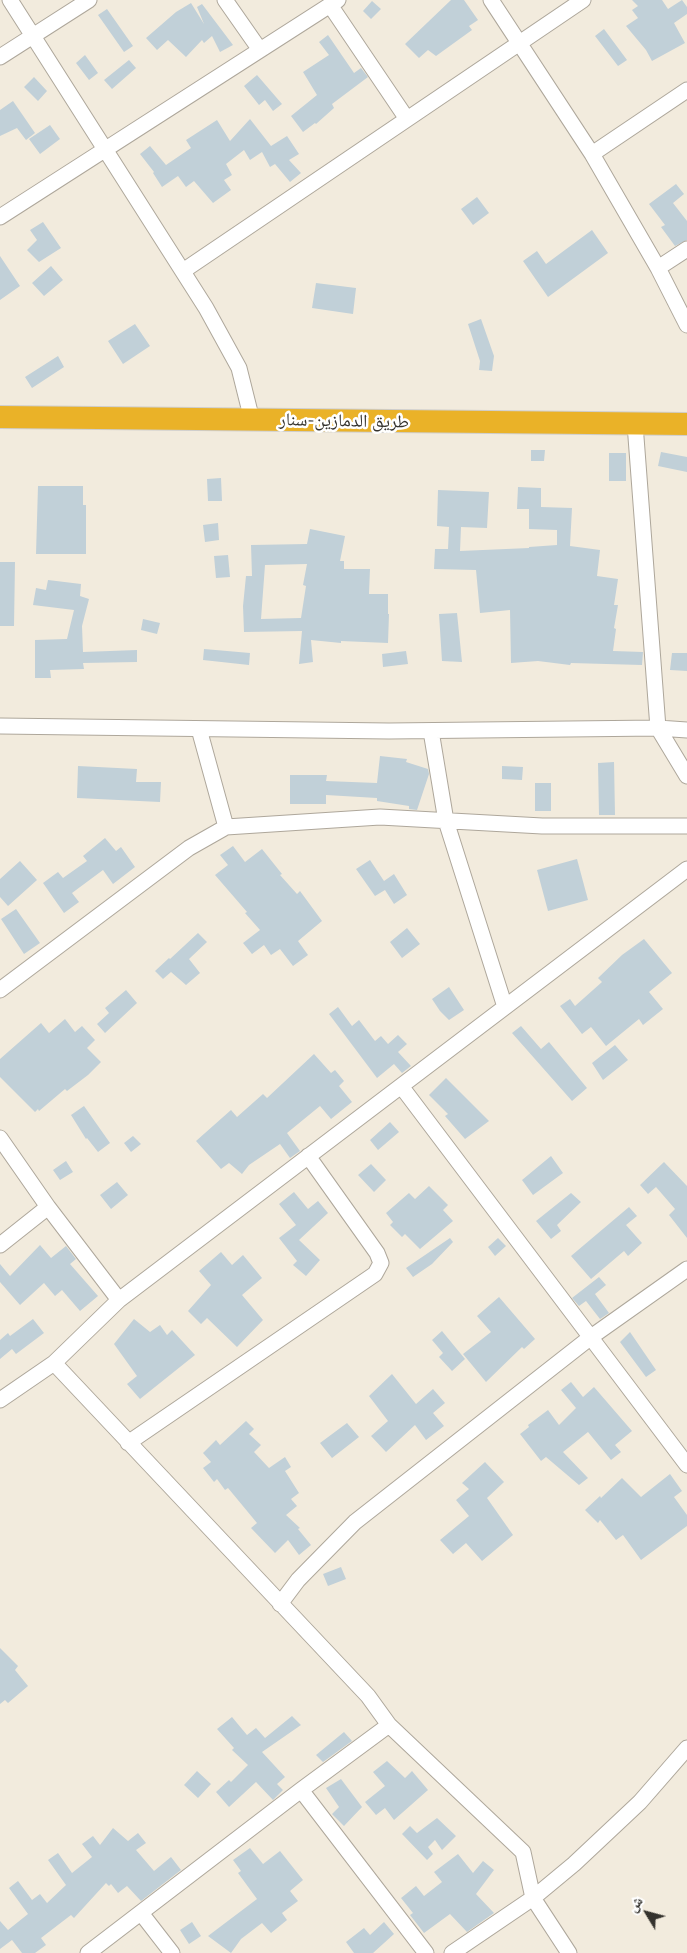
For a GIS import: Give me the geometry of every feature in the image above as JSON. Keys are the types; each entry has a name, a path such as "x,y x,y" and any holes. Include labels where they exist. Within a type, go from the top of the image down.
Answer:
{"highway":[{"name":"طريق الدمازين-سنار","path":"0,417 687,424"}],"street":[{"path":"10,0 206,308 239,368 252,420"},
{"path":"0,57 89,0"},
{"path":"225,0 260,50"},
{"path":"491,0 592,154 658,268 687,324"},
{"path":"183,272 583,0"},
{"path":"0,217 334,3 407,119"},
{"path":"592,154 687,90"},
{"path":"658,268 687,249"},
{"path":"636,424 658,728 687,776"},
{"path":"0,726 431,731 658,728 687,730"},
{"path":"199,729 226,827"},
{"path":"431,731 446,821 505,1007"},
{"path":"0,990 189,848 226,827 380,817 542,826 687,826"},
{"path":"0,1400 54,1363 118,1300 687,869"},
{"path":"401,1086 687,1465"},
{"path":"0,1138 48,1207 118,1300"},
{"path":"128,1443 375,1274 381,1264 377,1253 308,1156"},
{"path":"0,1245 48,1207"},
{"path":"280,1604 298,1580 355,1522 591,1337 687,1269"},
{"path":"54,1363 368,1696 389,1725 522,1852 533,1898 569,1953"},
{"path":"88,1953 389,1725"},
{"path":"452,1953 533,1898 574,1864 640,1802 687,1748"},
{"path":"301,1790 426,1953"},
{"path":"141,1913 172,1953"}],"building":[{"path":"451,0 464,0 478,20 469,26 472,30 436,56 428,50 419,58 405,44"},
{"path":"632,0 662,0 668,9 682,0 687,7 687,14 674,23 685,43 652,61 646,50 626,26 638,18 632,10 638,6"},
{"path":"372,1 381,9 371,19 363,11"},
{"path":"191,3 204,24 197,7 202,4 233,45 220,52 212,36 204,43 202,40 186,57 168,40 157,50 146,38 176,12"},
{"path":"107,9 133,46 124,52 98,15"},
{"path":"604,29 627,60 618,66 595,36"},
{"path":"328,35 354,73 361,68 368,77 332,104 334,108 316,124 303,132 291,116 317,95 303,72 329,55 319,42"},
{"path":"85,55 98,73 89,80 76,63"},
{"path":"129,60 136,68 112,89 104,80"},
{"path":"257,75 282,104 273,111 265,100 259,105 244,86"},
{"path":"34,77 47,91 38,101 24,87"},
{"path":"13,101 35,133 26,140 17,128 0,136 0,110"},
{"path":"250,119 271,146 287,136 299,154 289,160 301,173 290,182 275,164 270,167 262,152 250,160 244,150 226,164 232,175 224,180 231,190 213,203 194,181 186,187 178,176 162,187 154,172 140,154 150,146 166,165 191,148 186,140 217,120 230,141"},
{"path":"50,125 60,139 40,154 29,139"},
{"path":"676,184 684,194 673,203 687,221 687,240 675,246 661,227 665,225 649,204"},
{"path":"477,197 489,213 473,225 461,209"},
{"path":"43,222 61,248 39,262 27,250 37,240 30,230"},
{"path":"592,230 608,253 548,297 523,261 537,251 546,264"},
{"path":"0,256 20,286 0,300"},
{"path":"51,266 63,280 44,296 32,283"},
{"path":"316,283 356,288 353,314 312,308"},
{"path":"481,319 494,356 492,371 479,370 480,361 468,324"},
{"path":"135,324 150,346 123,364 108,341"},
{"path":"58,356 64,367 32,388 25,377"},
{"path":"531,450 545,450 544,461 531,461"},
{"path":"661,452 687,457 687,472 658,466"},
{"path":"609,453 626,453 626,481 609,481"},
{"path":"221,478 222,501 208,501 207,479"},
{"path":"38,486 83,486 83,505 86,505 86,554 36,554"},
{"path":"518,487 541,488 541,507 572,508 570,546 600,550 597,576 618,579 614,605 618,605 613,651 643,652 642,665 571,663 570,665 538,661 511,663 510,610 480,613 476,570 434,569 435,549 448,549 449,527 437,526 438,490 489,492 487,528 461,527 460,551 557,545 557,530 529,529 529,509 517,509"},
{"path":"218,523 219,540 205,542 203,525"},
{"path":"310,529 345,536 340,561 344,561 344,569 370,569 369,594 388,594 388,643 341,641 341,643 311,640 313,662 299,664 302,631 244,632 243,606 246,576 252,576 251,545 307,544","holes":["307,564 303,585 306,586 301,618 261,619 265,565"]},
{"path":"228,555 230,577 216,578 214,556"},
{"path":"0,562 15,562 14,626 0,626"},
{"path":"48,580 81,584 80,596 89,599 82,626 83,652 137,650 137,662 83,663 84,669 50,670 51,678 35,678 35,640 67,639 74,610 33,605 36,588 46,590"},
{"path":"457,613 462,662 442,661 439,614"},
{"path":"143,619 160,623 157,634 141,630"},
{"path":"204,649 250,653 249,665 203,660"},
{"path":"406,651 408,664 383,667 382,654"},
{"path":"672,653 687,653 687,671 670,670"},
{"path":"380,756 407,759 406,762 428,769 429,774 417,810 409,809 409,806 377,801 377,798 326,795 326,804 290,804 290,775 327,775 326,781 377,783"},
{"path":"614,762 615,815 599,815 598,763"},
{"path":"78,766 137,769 136,782 161,782 160,802 77,798"},
{"path":"502,766 523,767 522,780 502,779"},
{"path":"535,783 551,783 551,811 535,811"},
{"path":"105,838 116,851 121,847 135,867 113,884 103,870 72,893 79,902 64,913 43,883 58,872 63,878 87,861 83,856"},
{"path":"233,846 245,862 262,849 282,874 280,875 297,894 300,891 322,921 298,941 308,955 293,966 280,949 271,955 264,945 252,954 243,943 260,930 215,875 228,865 220,855"},
{"path":"577,859 588,900 548,911 537,870"},
{"path":"370,860 384,881 394,874 407,895 394,904 385,890 375,896 356,869"},
{"path":"20,861 37,880 8,906 0,897 0,879"},
{"path":"16,909 40,943 24,954 1,919"},
{"path":"407,928 420,944 402,958 390,942"},
{"path":"198,933 207,942 189,959 200,973 186,985 171,972 163,979 155,971"},
{"path":"644,939 672,973 649,992 663,1009 643,1025 639,1019 606,1046 591,1027 582,1034 560,1006 570,999 575,1006 602,982 598,978 622,955"},
{"path":"449,987 464,1010 449,1020 432,999"},
{"path":"126,990 137,1003 105,1033 97,1024 109,1013 105,1008"},
{"path":"338,1007 352,1026 359,1020 375,1041 381,1036 388,1044 398,1035 407,1044 398,1052 411,1066 402,1073 394,1064 377,1078 329,1014"},
{"path":"65,1019 75,1032 82,1026 95,1040 87,1048 101,1062 67,1091 65,1089 39,1111 38,1109 35,1112 0,1077 0,1059 41,1023 49,1033"},
{"path":"521,1026 541,1049 549,1042 587,1088 572,1101 512,1033"},
{"path":"615,1045 628,1060 603,1080 592,1063"},
{"path":"314,1054 331,1073 335,1070 344,1081 339,1086 352,1102 331,1119 320,1106 287,1133 300,1151 290,1158 280,1144 249,1165 242,1174 229,1163 221,1169 196,1141 231,1110 237,1117 263,1094 267,1098"},
{"path":"446,1078 489,1121 465,1139 445,1116 448,1114 429,1095"},
{"path":"84,1106 110,1143 98,1152 86,1139 71,1115"},
{"path":"390,1122 399,1132 378,1150 370,1140"},
{"path":"133,1136 141,1144 131,1152 124,1143"},
{"path":"551,1156 563,1173 533,1195 522,1180"},
{"path":"66,1161 73,1172 60,1180 53,1170"},
{"path":"664,1162 687,1186 687,1238 669,1215 675,1209 656,1187 648,1194 640,1185"},
{"path":"371,1164 386,1180 374,1192 358,1175"},
{"path":"117,1182 128,1195 111,1209 100,1195"},
{"path":"429,1186 448,1205 443,1210 453,1221 420,1249 405,1234 402,1237 390,1225 393,1222 386,1213 409,1193 415,1199"},
{"path":"294,1192 308,1209 318,1201 328,1213 299,1240 320,1260 306,1276 293,1265 297,1261 279,1238 296,1225 279,1204"},
{"path":"571,1193 581,1202 557,1225 561,1231 551,1239 536,1221"},
{"path":"629,1207 637,1216 626,1225 642,1243 628,1256 624,1251 591,1279 571,1256"},
{"path":"450,1238 453,1242 432,1264 413,1277 406,1268"},
{"path":"498,1238 506,1246 495,1256 488,1247"},
{"path":"40,1245 51,1258 66,1246 76,1259 70,1264 98,1296 80,1311 62,1290 55,1296 44,1283 20,1305 0,1282 0,1264 10,1276"},
{"path":"221,1252 232,1265 243,1255 262,1278 242,1295 263,1320 237,1347 207,1318 201,1324 188,1311 211,1285 199,1271"},
{"path":"599,1277 606,1285 595,1294 609,1313 600,1319 586,1301 579,1306 572,1298"},
{"path":"499,1297 535,1339 524,1349 522,1347 486,1382 463,1354 491,1332 477,1316"},
{"path":"33,1319 44,1333 16,1354 12,1349 0,1359 0,1340 8,1333 10,1336"},
{"path":"134,1319 150,1332 160,1325 167,1335 172,1330 195,1355 140,1399 127,1384 137,1376 114,1344"},
{"path":"442,1331 465,1359 452,1371 439,1357 443,1353 432,1340"},
{"path":"630,1332 656,1370 646,1377 620,1342"},
{"path":"392,1374 416,1404 433,1389 445,1403 433,1413 444,1426 426,1440 415,1425 386,1452 371,1436 388,1421 369,1396"},
{"path":"571,1382 583,1397 594,1387 632,1431 615,1445 621,1452 611,1460 588,1432 563,1452 588,1478 579,1485 546,1457 541,1461 520,1434 529,1427 528,1425 548,1410 559,1425 576,1408 561,1390"},
{"path":"246,1421 254,1429 249,1434 261,1445 254,1452 269,1468 285,1457 291,1467 285,1471 299,1493 291,1499 297,1506 286,1515 300,1528 298,1529 311,1545 299,1555 288,1540 275,1553 251,1528 257,1523 228,1488 225,1490 217,1479 214,1482 203,1468 211,1462 203,1453 216,1440 220,1445"},
{"path":"347,1423 359,1437 332,1458 320,1443"},
{"path":"485,1462 504,1482 487,1498 513,1535 482,1561 466,1543 453,1554 440,1540 469,1516 456,1500 469,1489 462,1483"},
{"path":"670,1474 682,1491 674,1497 687,1515 687,1526 641,1560 623,1535 616,1540 600,1520 598,1523 585,1510 622,1478 641,1497"},
{"path":"341,1567 346,1579 328,1586 323,1574"},
{"path":"0,1648 18,1666 15,1670 28,1686 8,1703 5,1700 0,1704"},
{"path":"292,1716 301,1725 262,1752 285,1777 277,1784 283,1790 273,1800 256,1782 229,1807 216,1792 229,1780 231,1782 248,1765 232,1750 234,1748 217,1729 232,1717 247,1735 256,1728 265,1738"},
{"path":"344,1732 352,1741 323,1762 316,1755"},
{"path":"387,1761 405,1778 412,1771 428,1790 394,1820 385,1808 376,1815 365,1802 385,1786 373,1772"},
{"path":"197,1771 211,1784 198,1798 184,1785"},
{"path":"341,1779 362,1807 344,1826 332,1814 339,1807 326,1788"},
{"path":"437,1818 456,1836 442,1850 435,1840 428,1847 433,1854 427,1860 402,1834 410,1826 417,1833"},
{"path":"113,1828 128,1841 138,1833 146,1843 136,1850 154,1871 171,1857 181,1870 141,1901 127,1886 118,1893 111,1884 109,1886 106,1883 74,1918 71,1915 41,1938 46,1945 35,1953 22,1953 12,1940 0,1949 0,1921 8,1930 28,1914 9,1888 18,1881 32,1900 40,1894 47,1903 66,1885 48,1860 58,1853 72,1873 92,1857 82,1844 93,1836 100,1845"},
{"path":"250,1848 263,1864 280,1851 303,1880 290,1891 298,1901 282,1913 287,1920 271,1933 262,1923 241,1939 231,1953 208,1936 257,1899 238,1873 241,1871 233,1860"},
{"path":"458,1854 473,1873 483,1861 494,1870 476,1894 494,1913 467,1932 450,1914 424,1933 410,1915 413,1913 401,1898 416,1886 424,1896 442,1882 434,1872"},
{"path":"192,1922 201,1936 189,1944 180,1930"},
{"path":"384,1922 394,1934 373,1953 354,1953 346,1942 364,1928 370,1935"}]}
